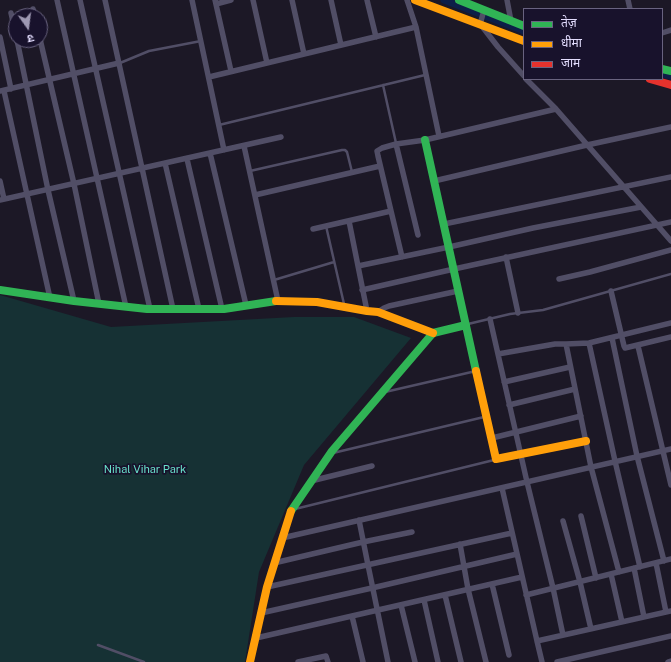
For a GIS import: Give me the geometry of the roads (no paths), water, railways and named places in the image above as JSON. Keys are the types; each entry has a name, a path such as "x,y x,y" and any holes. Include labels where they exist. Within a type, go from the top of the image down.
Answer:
{"street":[{"path":"57,0 126,307"},
{"path":"80,0 150,309"},
{"path":"105,0 173,309"},
{"path":"192,0 224,150"},
{"path":"231,0 215,2 231,71"},
{"path":"253,0 267,63"},
{"path":"292,0 304,54"},
{"path":"331,0 341,45"},
{"path":"367,0 376,37"},
{"path":"407,0 416,27 439,136"},
{"path":"414,0 481,23 523,41"},
{"path":"459,0 484,12 523,26"},
{"path":"507,0 511,21"},
{"path":"484,12 481,23 498,48 523,75"},
{"path":"209,77 416,27"},
{"path":"0,37 11,89"},
{"path":"19,48 48,190 74,301"},
{"path":"42,48 74,184 99,304"},
{"path":"50,298 2,91 119,63"},
{"path":"527,80 556,109 671,241"},
{"path":"654,80 671,85"},
{"path":"402,257 377,151 396,144 425,140 556,109"},
{"path":"434,181 586,145 671,127"},
{"path":"0,181 2,200 281,137"},
{"path":"425,140 496,460 586,441"},
{"path":"396,144 418,235"},
{"path":"244,146 278,301"},
{"path":"210,153 246,306"},
{"path":"187,159 222,309"},
{"path":"165,163 199,309"},
{"path":"255,195 380,166"},
{"path":"444,224 671,177"},
{"path":"358,266 533,228 641,207"},
{"path":"313,229 391,211"},
{"path":"349,221 367,311"},
{"path":"362,290 506,257 671,222"},
{"path":"559,279 671,250"},
{"path":"506,257 518,313"},
{"path":"0,289 50,298 150,309 222,309 278,301 317,302 378,312 433,333 466,325"},
{"path":"378,312 389,306 458,291"},
{"path":"610,291 625,348 671,337"},
{"path":"490,319 563,635"},
{"path":"498,354 556,344 589,343 671,322"},
{"path":"250,662 267,587 290,510 330,454 433,333"},
{"path":"612,338 637,456 664,561"},
{"path":"589,343 640,567"},
{"path":"566,344 591,467 619,572"},
{"path":"638,346 671,485"},
{"path":"504,382 570,367"},
{"path":"509,405 575,390"},
{"path":"492,438 581,416"},
{"path":"282,538 671,448"},
{"path":"311,481 372,466"},
{"path":"502,488 542,662"},
{"path":"581,516 596,578"},
{"path":"359,520 388,662"},
{"path":"563,521 591,629"},
{"path":"274,563 412,532"},
{"path":"267,587 512,533"},
{"path":"460,544 468,589 486,662"},
{"path":"261,613 517,554"},
{"path":"526,595 671,559"},
{"path":"537,641 669,612 656,563"},
{"path":"634,568 644,617"},
{"path":"611,574 622,622"},
{"path":"256,638 522,577"},
{"path":"492,584 509,655"},
{"path":"446,595 461,662"},
{"path":"424,600 438,662"},
{"path":"401,605 415,662"},
{"path":"352,616 363,662"},
{"path":"557,662 671,636"},
{"path":"298,662 326,656 328,662"}],"lane":[{"path":"119,63 149,51 201,41"},
{"path":"219,125 426,75"},
{"path":"383,85 396,144"},
{"path":"249,172 345,150 347,152 352,173"},
{"path":"326,226 344,307"},
{"path":"274,280 334,262"},
{"path":"466,325 518,313 543,310 671,274"},
{"path":"381,393 476,371"},
{"path":"330,454 487,417"},
{"path":"290,510 496,460"},
{"path":"98,645 144,662"}],"waterway":[{"path":"444,0 523,31"},
{"path":"663,74 671,76"}],"park label":[{"name":"Nihal Vihar Park","path":"145,470"}]}
